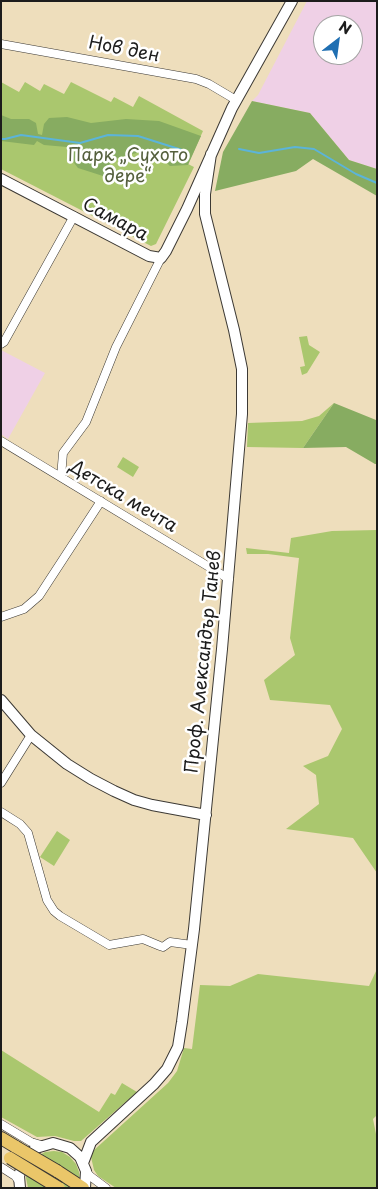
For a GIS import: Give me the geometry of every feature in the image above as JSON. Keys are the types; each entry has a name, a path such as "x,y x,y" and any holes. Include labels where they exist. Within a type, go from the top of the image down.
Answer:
{"highway":[{"path":"1,1138 7,1156 59,1188"},
{"path":"7,1156 84,1188"}],"street":[{"path":"61,477 63,453 86,422 116,347 187,209 236,100 292,1"},
{"name":"Нов ден","path":"1,44 196,79 209,84 236,100"},
{"name":"Проф. Александър Танев","path":"70,1148 91,1142 154,1084 174,1058 180,1035 206,815 229,578 242,414 242,369 205,214 205,194 211,154"},
{"name":"Самара","path":"1,179 149,256 161,258"},
{"path":"187,209 191,205 198,204 203,208 205,214"},
{"path":"1,344 4,342 74,216"},
{"name":"Детска мечта","path":"1,441 229,578"},
{"path":"1,617 24,609 39,596 101,501"},
{"path":"1,700 32,735 67,764 114,791 152,805 206,815"},
{"path":"1,783 32,735"},
{"path":"1,812 20,824 28,833 46,900 60,916 110,945 143,939 162,947 170,942 192,946"},
{"path":"1,1124 31,1142 41,1145 58,1144 70,1148 75,1152 90,1176 106,1188"},
{"name":"Проф. Александър Танев","path":"84,1188 85,1167 91,1142"},
{"path":"20,1185 19,1170 24,1159 31,1151 41,1145"},
{"path":"7,1156 20,1185"}],"shaded area":[{"path":"307,1 377,1 377,169 349,160 310,113 252,101 258,95"},
{"path":"1,350 45,373 8,439 1,434"}],"green space":[{"name":"Парк „Сухото дере“","path":"1,82 19,92 25,82 40,91 44,84 64,94 71,82 111,102 114,97 133,107 139,96 203,131 188,164 194,167 156,244 151,246 1,169"},
{"path":"252,101 310,113 349,160 377,169 377,196 313,159 296,171 215,191 223,152"},
{"path":"1,115 11,119 29,119 36,123 38,134 42,135 44,124 49,118 67,117 91,123 126,119 159,121 201,136 188,165 170,166 153,154 140,152 118,158 111,163 103,176 78,168 71,159 67,147 44,145 37,141 34,145 1,141"},
{"path":"307,336 309,345 320,352 307,373 302,375 300,367 305,366 299,337"},
{"path":"334,403 303,448 247,447 248,423 302,421 319,416"},
{"path":"334,403 377,419 377,464 346,447 303,448"},
{"path":"123,457 139,467 133,477 117,467"},
{"path":"377,530 377,873 353,838 286,829 319,804 316,775 303,766 328,756 342,729 330,705 270,700 264,680 295,655 290,638 299,558 268,554 247,554 246,548 289,553 291,538 332,531"},
{"path":"57,831 70,840 54,866 40,857"},
{"path":"377,969 377,1115 373,1119 377,1139 377,1188 116,1188 98,1176 94,1170 91,1157 93,1151 168,1083 177,1071 184,1048 192,1049 200,985 230,986 258,974 369,986"},
{"path":"1,1050 99,1112 111,1093 115,1095 122,1083 137,1092 81,1141 55,1136 37,1137 1,1117"},
{"path":"45,1152 62,1152 76,1164 80,1181 78,1188 28,1188 27,1169 31,1162"}],"waterway":[{"path":"1,139 21,135 80,143 108,135 138,136 182,150"},
{"path":"239,149 259,153 295,147 314,149 356,174 377,183"}]}
